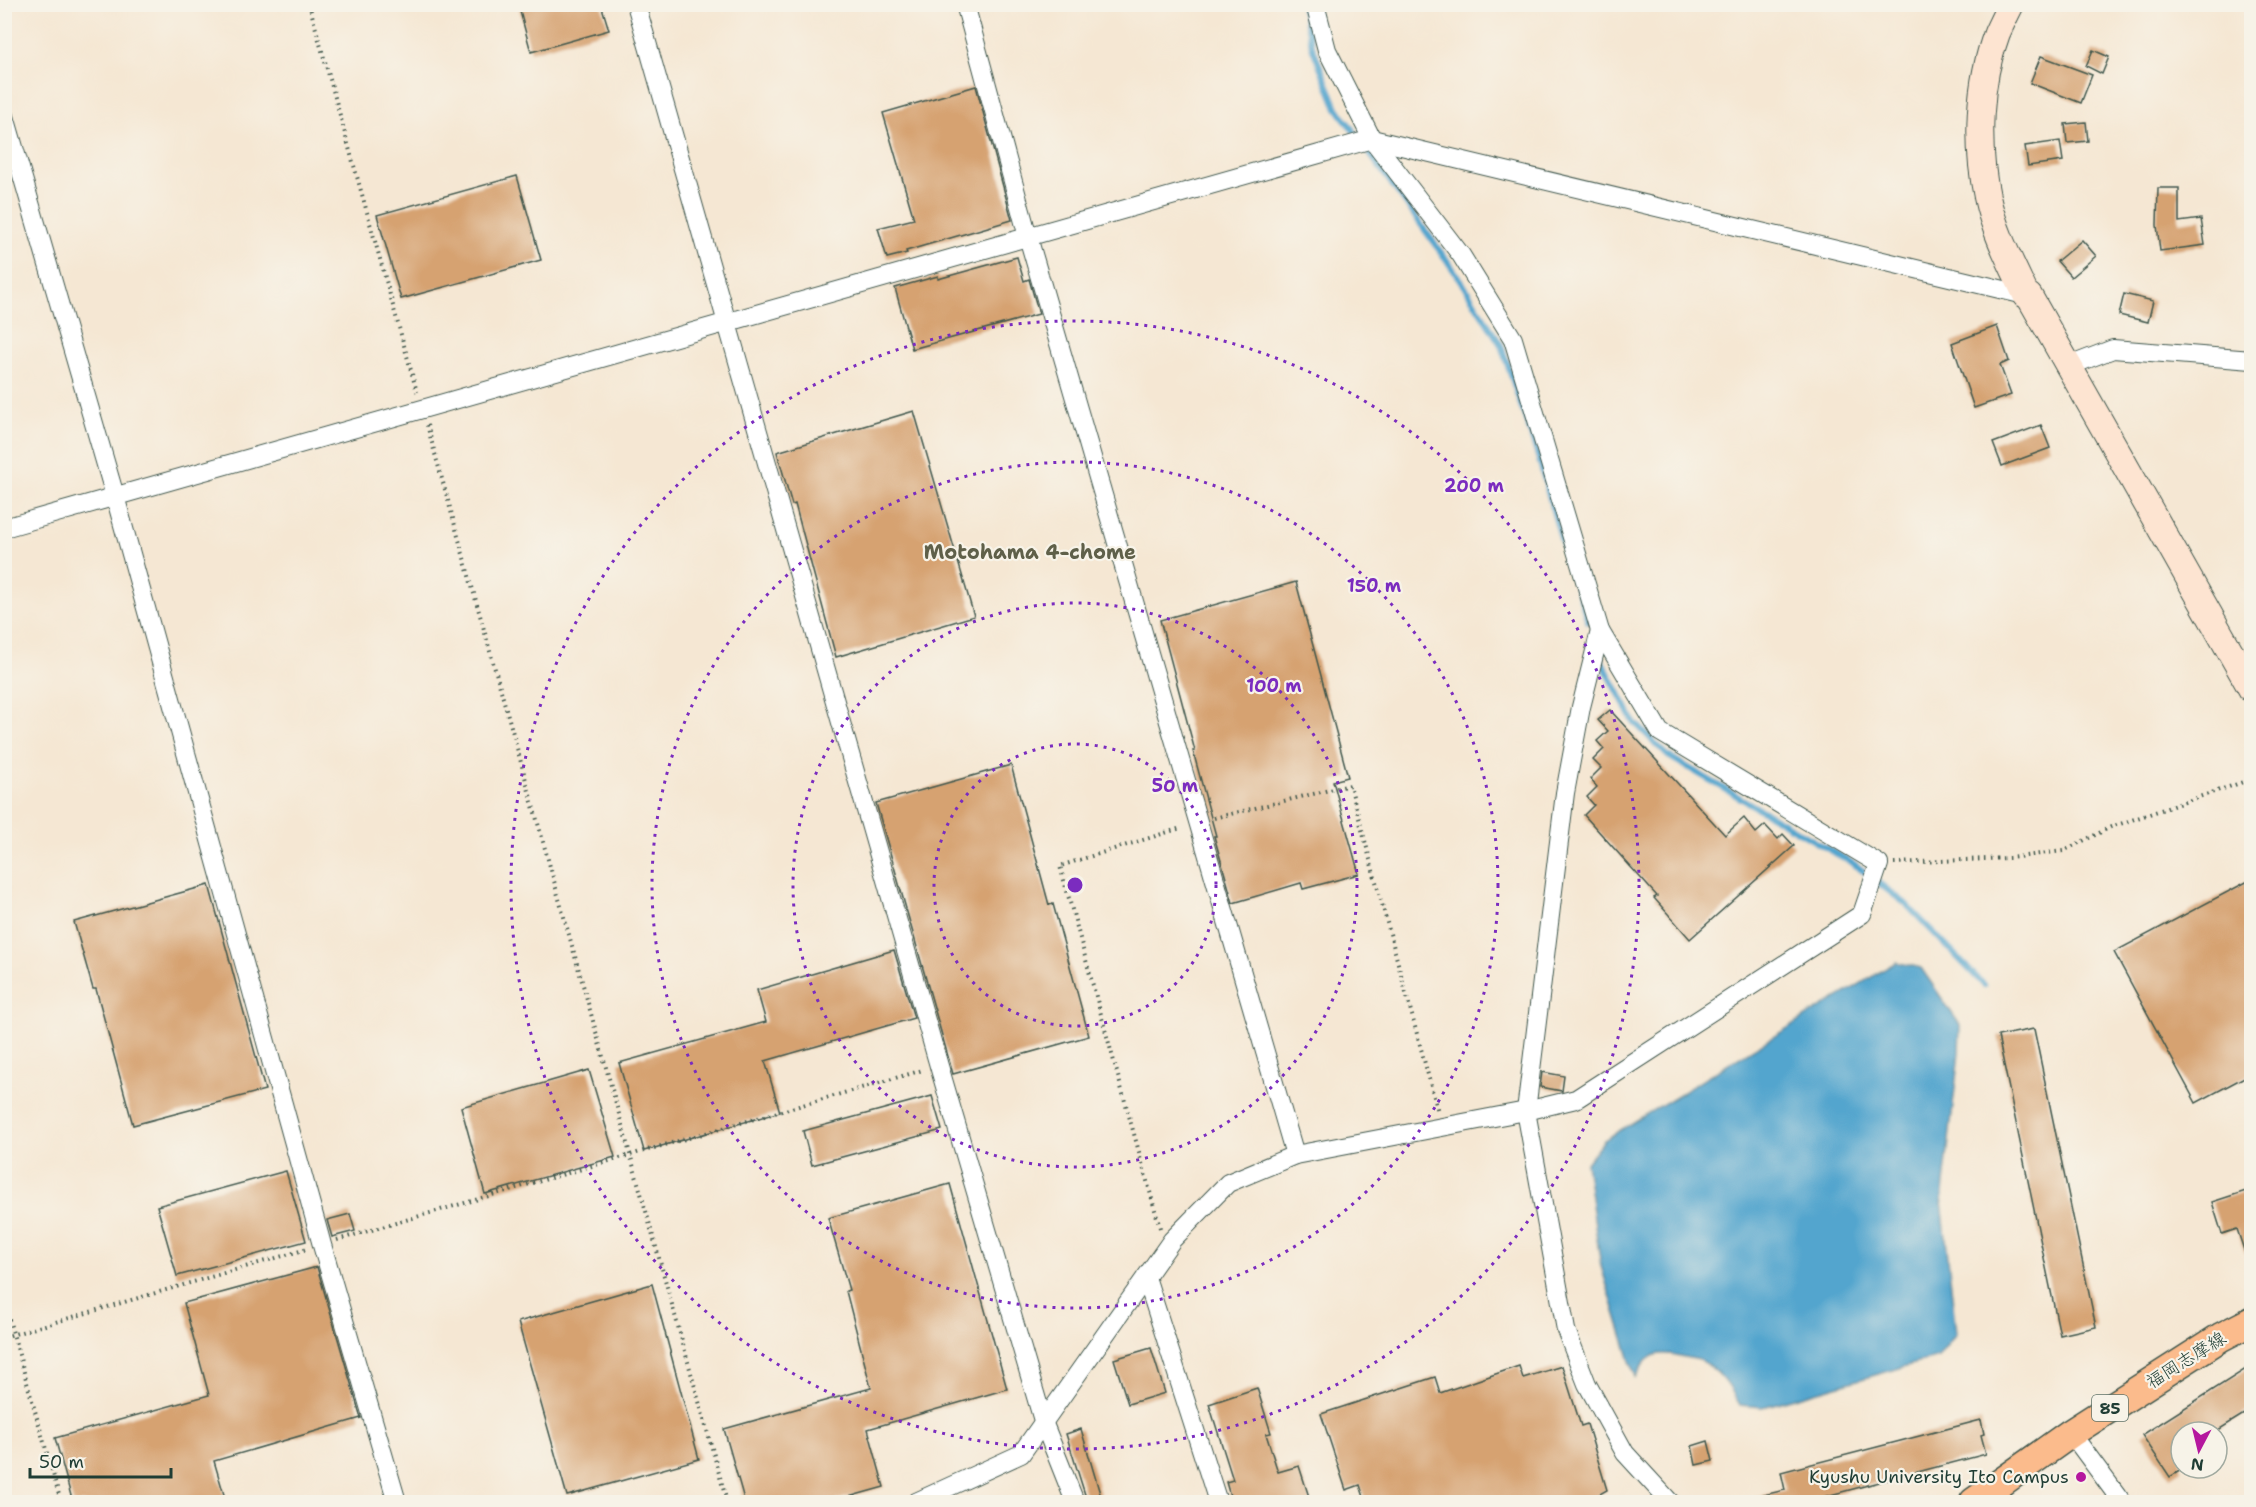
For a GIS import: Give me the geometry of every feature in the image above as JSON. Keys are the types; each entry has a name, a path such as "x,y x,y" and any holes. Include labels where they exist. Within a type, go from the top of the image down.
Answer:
{"main road":[{"name":"福岡志摩線","path":"1974,1503 2071,1433 2221,1337 2252,1321"}],"street":[{"path":"636,4 939,1066 1044,1424 1075,1503"},
{"path":"965,4 1028,237 1295,1155"},
{"path":"916,1503 1022,1454 1172,1240 1228,1183 1295,1155 1576,1099 1862,914 1879,864 1660,732 1600,631 1514,339 1461,255 1365,141 1327,50 1316,4"},
{"path":"2011,4 1997,34 1986,74 1981,119 1982,165 1987,198 2002,243 2026,295 2029,296 2252,690"},
{"path":"4,113 115,496 322,1245 397,1503"},
{"path":"4,528 1365,141 2029,296"},
{"path":"2069,366 2113,349 2252,360"},
{"path":"1600,631 1581,707 1565,793 1526,1110 1566,1330 1587,1384 1625,1453 1670,1503"},
{"path":"1146,1277 1218,1503"},
{"path":"2071,1433 2122,1503"}],"path":[{"path":"309,4 727,1503"},
{"path":"1879,864 2010,858 2063,851 2111,827 2252,779"},
{"path":"4,1337 939,1066"},
{"path":"4,1302 61,1503"}],"water":[{"path":"1896,962 1921,968 1960,1025 1959,1053 1942,1201 1956,1334 1938,1357 1763,1407 1740,1405 1718,1373 1697,1359 1658,1354 1648,1359 1635,1377 1601,1266 1586,1163 1604,1140"}],"building":[{"path":"518,4 601,4 609,30 531,52"},
{"path":"2093,50 2109,57 2102,74 2086,66"},
{"path":"2041,56 2092,75 2081,103 2030,83"},
{"path":"976,86 1012,220 887,258 878,228 914,219 883,113"},
{"path":"2086,122 2088,141 2067,143 2065,124"},
{"path":"2060,141 2063,161 2028,166 2025,146"},
{"path":"517,176 541,260 401,299 377,215"},
{"path":"2158,188 2179,188 2179,222 2201,219 2205,245 2160,251 2157,225"},
{"path":"2082,240 2096,256 2071,277 2057,261"},
{"path":"1017,257 1024,281 1029,279 1039,314 912,349 895,288 938,276 938,279"},
{"path":"2124,294 2153,301 2148,322 2119,315"},
{"path":"1997,326 2009,361 2000,365 2011,395 1974,408 1952,343"},
{"path":"914,411 974,616 836,657 795,504 792,505 777,452"},
{"path":"2041,425 2050,448 2002,466 1993,443"},
{"path":"1296,582 1348,777 1333,781 1359,874 1303,889 1301,883 1233,903 1160,620"},
{"path":"1610,710 1725,835 1744,818 1756,833 1765,825 1778,839 1783,834 1794,846 1690,939 1654,898 1657,896 1584,815 1594,805 1587,797 1597,787 1590,779 1601,768 1593,760 1604,749 1597,741 1608,731 1598,720"},
{"path":"1011,765 1049,905 1053,904 1089,1036 953,1074 876,803"},
{"path":"2252,879 2252,1073 2196,1103 2114,952"},
{"path":"209,885 265,1090 133,1125 96,989 93,989 74,922"},
{"path":"894,950 914,1018 765,1061 780,1112 644,1151 619,1063 766,1022 757,990"},
{"path":"2034,1029 2096,1327 2060,1335 1998,1036"},
{"path":"589,1070 615,1157 485,1194 461,1107"},
{"path":"1542,1072 1564,1076 1562,1091 1540,1087"},
{"path":"932,1096 942,1130 812,1165 803,1131"},
{"path":"286,1171 306,1241 177,1276 157,1206"},
{"path":"950,1184 1007,1389 868,1429 884,1487 827,1503 745,1503 724,1429 871,1388 846,1291 849,1290 828,1218"},
{"path":"2252,1189 2252,1264 2249,1265 2237,1229 2222,1234 2212,1202"},
{"path":"350,1214 355,1231 332,1237 327,1220"},
{"path":"317,1267 361,1418 214,1461 225,1498 211,1503 73,1503 55,1438 209,1395 184,1303"},
{"path":"652,1284 699,1459 567,1496 518,1322"},
{"path":"1151,1348 1165,1393 1128,1404 1114,1359"},
{"path":"2252,1365 2252,1409 2229,1423 2229,1420 2169,1420 2169,1476 2142,1435"},
{"path":"1519,1366 1523,1378 1562,1366 1581,1426 1587,1424 1607,1490 1584,1503 1366,1503 1360,1485 1346,1490 1321,1414 1435,1377 1440,1393"},
{"path":"1257,1388 1271,1433 1266,1434 1278,1472 1299,1466 1311,1503 1232,1503 1226,1482 1233,1480 1209,1404"},
{"path":"1981,1420 1984,1434 1981,1435 1986,1454 1800,1503 1756,1503 1755,1497 1785,1490 1781,1472"},
{"path":"1081,1429 1101,1497 1087,1501 1066,1434"},
{"path":"1708,1441 1713,1461 1696,1465 1692,1446"}],"waterway":[{"path":"1302,4 1313,49 1337,108 1458,276 1501,345 1539,459 1561,539 1588,621"},
{"path":"1599,656 1634,722 1668,756 1854,864 1906,904 1984,985"}],"place":[{"name":"Kyushu University Ito Campus","path":"2081,1477"}],"district":[{"name":"Motohama 4-chome","path":"1030,552"}]}
